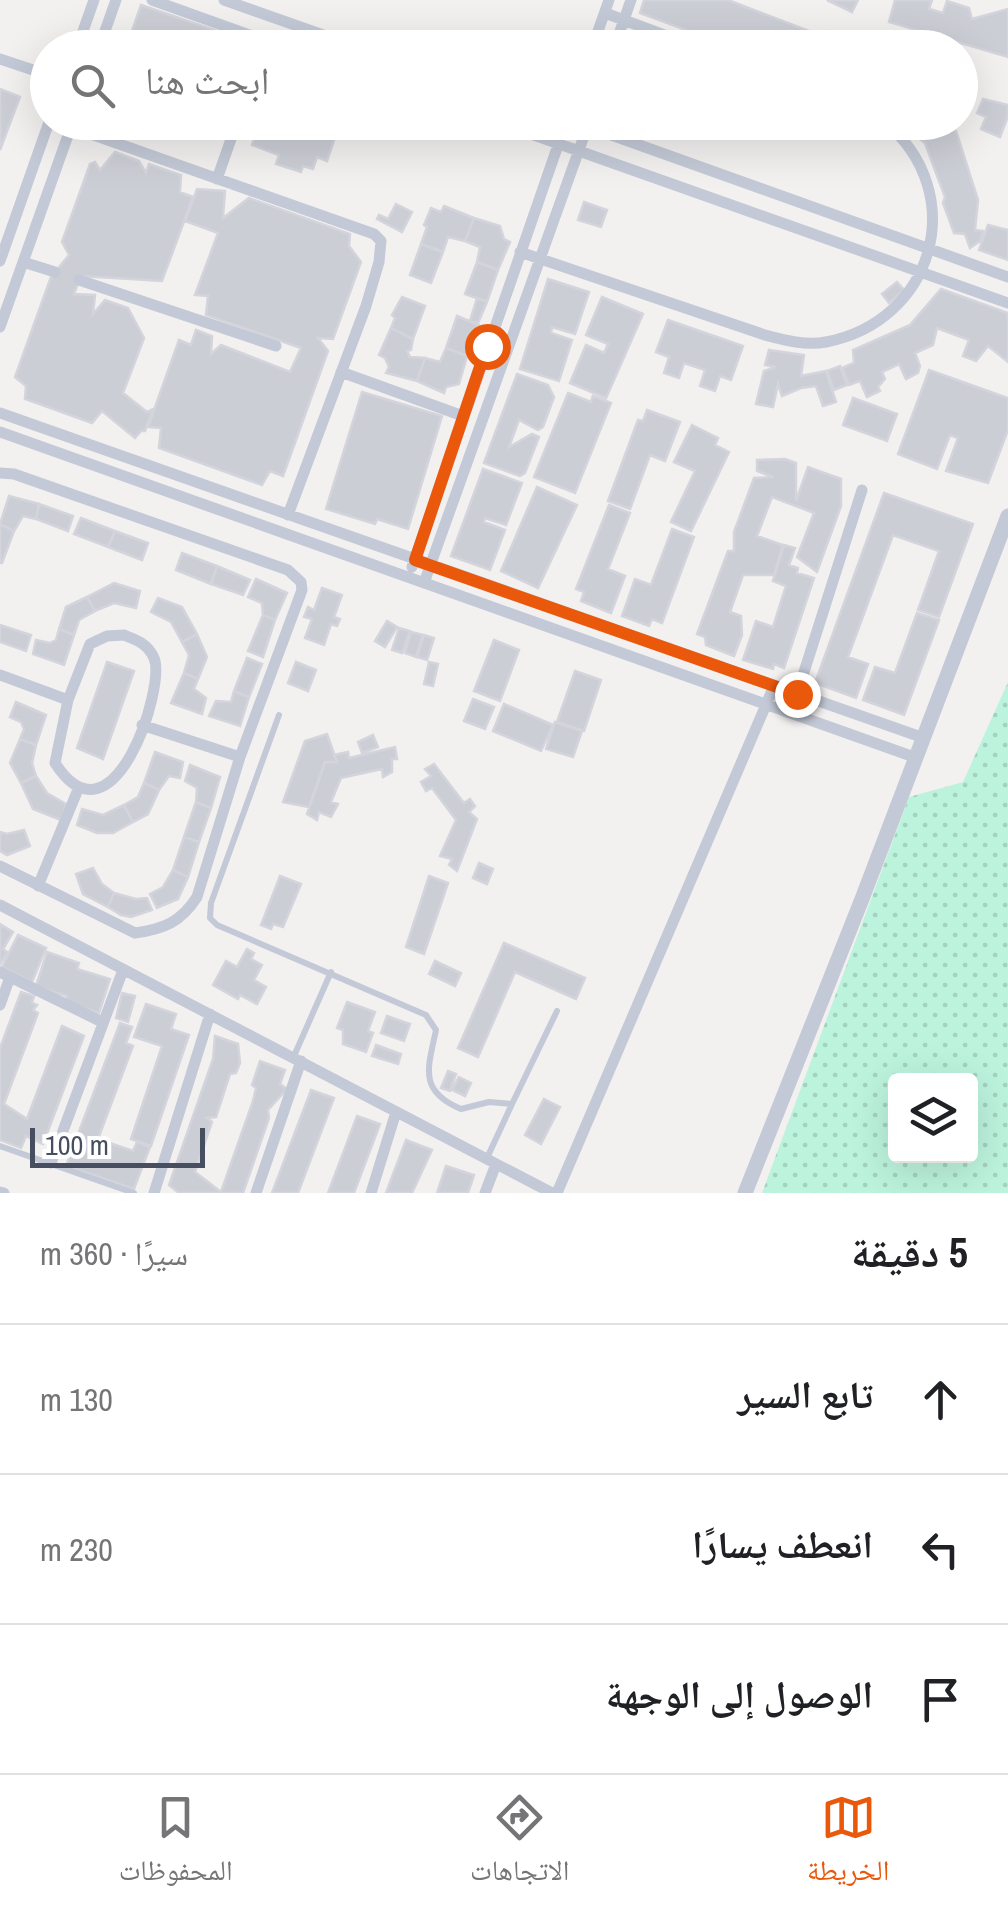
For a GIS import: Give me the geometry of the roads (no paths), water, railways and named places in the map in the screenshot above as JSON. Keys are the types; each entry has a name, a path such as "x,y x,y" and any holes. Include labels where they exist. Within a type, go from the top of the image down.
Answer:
{"street":[{"path":"83,30 94,0"},
{"path":"106,30 116,0"},
{"path":"152,0 230,30"},
{"path":"224,0 310,30"},
{"path":"620,30 631,0"},
{"path":"598,30 607,6 624,20 651,30"},
{"path":"272,30 276,18"},
{"path":"0,59 30,69"},
{"path":"0,261 43,140"},
{"path":"0,327 67,140"},
{"path":"112,140 374,234 380,240 379,262 288,515"},
{"path":"216,179 230,140"},
{"path":"548,140 1008,304"},
{"path":"409,578 560,140"},
{"path":"424,583 580,140"},
{"path":"629,140 1008,278"},
{"path":"520,252 794,342 826,342 875,322 902,300 922,272 931,248 931,195 915,156 903,140"},
{"path":"23,262 55,272"},
{"path":"79,280 276,346"},
{"path":"341,372 463,416"},
{"path":"0,413 922,738"},
{"path":"0,432 914,757"},
{"path":"0,473 32,480 288,570 301,582 301,600 240,757 197,896 187,912 158,930 135,933 0,866"},
{"path":"797,694 862,490"},
{"path":"745,1193 1008,516"},
{"path":"107,636 124,636 140,641 152,654 157,669 142,725 124,769 112,784 95,790 79,787 55,763 68,700 90,644 107,636"},
{"path":"0,675 68,700"},
{"path":"0,905 554,1193 774,686"},
{"path":"142,725 240,757"},
{"path":"38,886 79,787"},
{"path":"51,1163 123,970"},
{"path":"0,1005 5,975 102,1022"},
{"path":"154,1193 210,1014"},
{"path":"256,1193 297,1059"},
{"path":"371,1193 396,1112"},
{"path":"486,1193 491,1162"}],"lane":[{"path":"279,715 211,903 210,918 218,925 426,1014 436,1030 428,1072 436,1096 460,1110 489,1102 512,1104"},
{"path":"297,1059 331,972"},
{"path":"491,1162 512,1104 557,1011"},
{"path":"0,1146 134,1193"}]}
